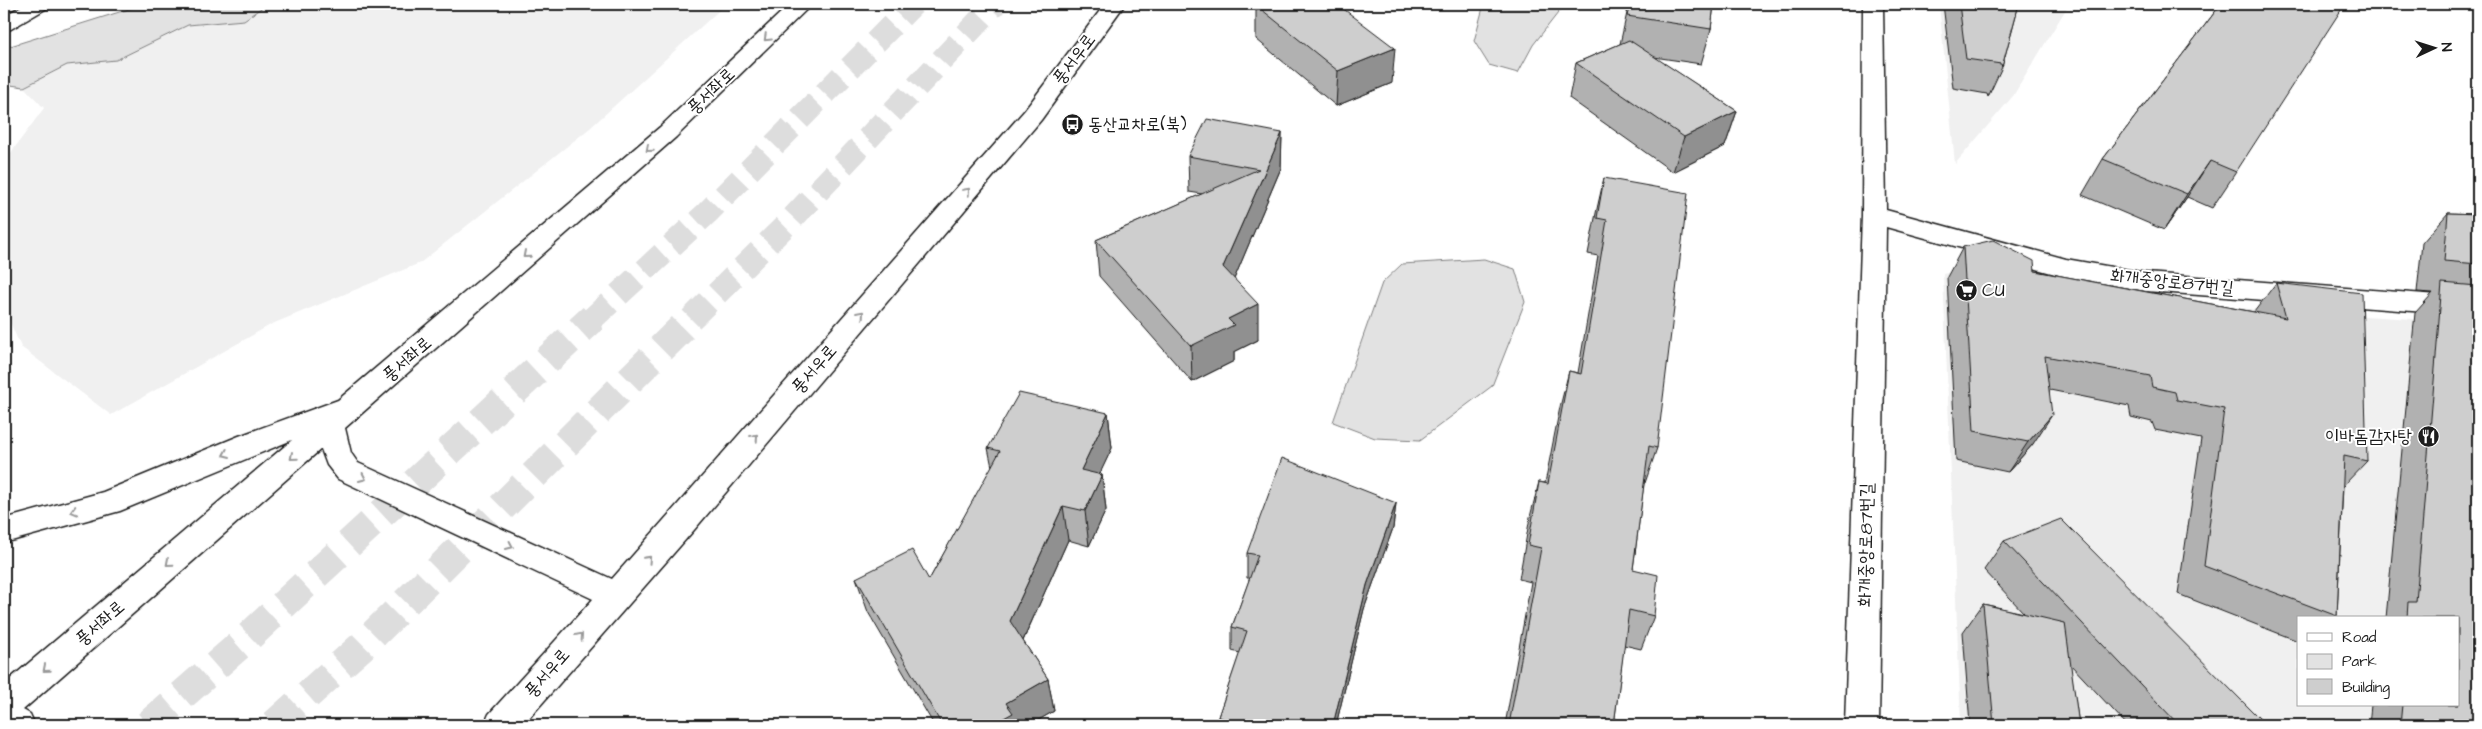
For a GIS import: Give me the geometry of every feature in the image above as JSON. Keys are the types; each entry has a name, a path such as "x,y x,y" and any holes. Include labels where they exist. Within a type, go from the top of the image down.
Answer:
{"street":[{"path":"4,25 40,4"},
{"name":"풍서좌로","path":"4,705 330,426 668,132 802,4"},
{"name":"풍서우로","path":"502,725 615,595 683,521 1033,115 1115,4"},
{"name":"화개중앙로87번길","path":"1862,725 1874,215 1873,4"},
{"name":"화개중앙로87번길","path":"1874,215 2066,268 2146,282 2478,307"},
{"path":"4,531 109,502 248,444 353,405"},
{"path":"330,426 336,457 348,471 615,595"},
{"path":"4,717 18,725"}],"shaded area":[{"path":"267,4 726,4 590,128 420,263 272,324 111,415 21,347 4,309 4,162 44,108 24,87 67,65 116,60 188,25 244,20"},
{"path":"1939,4 2069,4 2013,96 1955,164"},
{"path":"1979,266 2157,303 2478,323 2478,725 1961,725 1943,274"}],"green space":[{"path":"145,4 267,4 244,20 188,25 116,60 67,65 24,87 4,84 4,48"},
{"path":"1484,4 1565,4 1533,45 1518,73 1489,65 1474,41"},
{"path":"1484,259 1515,269 1525,302 1492,386 1420,440 1375,438 1333,422 1382,283 1402,264"}],"building":[{"path":"1337,4 1395,48 1338,71 1256,5"},
{"path":"1630,4 1714,4 1711,29 1627,16"},
{"path":"1959,4 2019,4 2002,67 2001,64 1966,59"},
{"path":"2221,4 2345,4 2236,172 2210,161 2187,194 2103,159"},
{"path":"1629,40 1737,111 1684,137 1576,63"},
{"path":"1207,119 1282,133 1223,267 1258,304 1228,319 1234,325 1191,346 1096,240 1259,169 1188,156"},
{"path":"1604,178 1688,193 1657,448 1649,446 1633,569 1658,575 1654,616 1629,610 1614,725 1509,725 1541,548 1528,545 1539,482 1548,484 1569,371 1581,374 1607,220 1597,218"},
{"path":"2448,213 2478,214 2478,264 2444,261"},
{"path":"1993,240 2034,261 2035,271 2286,318 2276,283 2362,293 2367,461 2344,456 2337,616 2204,566 2224,409 2177,400 2175,392 2152,387 2150,376 2045,356 2052,415 2028,442 1974,431 1963,247"},
{"path":"2442,283 2478,286 2478,725 2400,725 2402,706 2460,706 2460,616 2407,616 2408,602 2416,602"},
{"path":"1019,393 1108,413 1081,470 1102,475 1085,511 1063,506 1010,621 1048,679 1006,703 1013,713 991,725 942,725 856,578 912,550 929,580 1000,451 988,448"},
{"path":"1282,458 1396,503 1367,585 1333,725 1247,725 1218,717 1247,631 1232,627 1258,555 1247,553"},
{"path":"2061,519 2266,725 2179,725 2004,541"},
{"path":"1983,604 2065,623 2079,725 1994,725"}],"tunnel":[{"path":"592,319 707,213 913,4"},
{"path":"691,319 786,225 995,4"},
{"path":"148,725 243,642 593,318"},
{"path":"274,725 361,647 692,318"}],"place":[{"name":"동산교차로(북)","path":"1072,124"},
{"name":"CU","path":"1966,290"},
{"name":"이바돔감자탕","path":"2428,436"}]}
